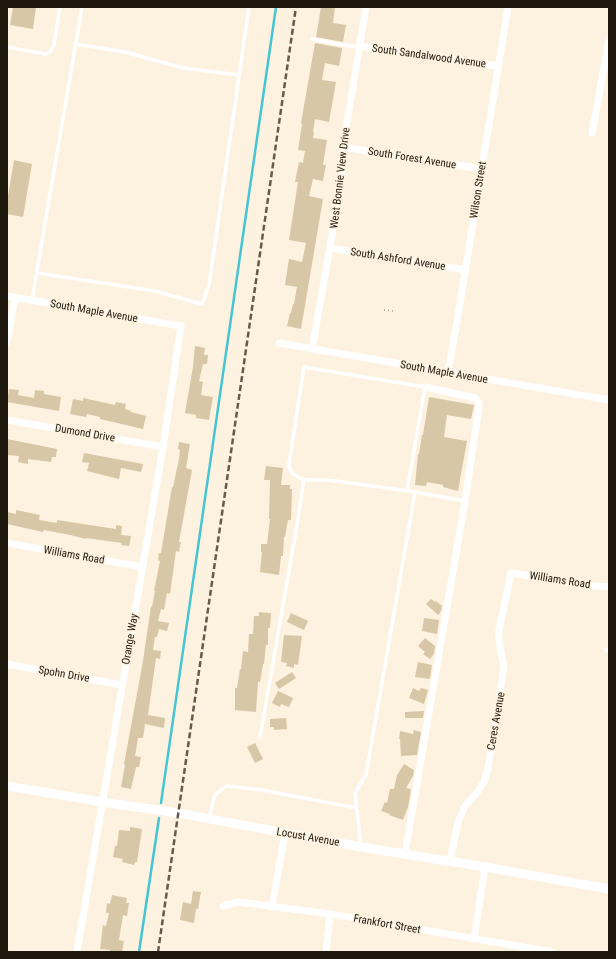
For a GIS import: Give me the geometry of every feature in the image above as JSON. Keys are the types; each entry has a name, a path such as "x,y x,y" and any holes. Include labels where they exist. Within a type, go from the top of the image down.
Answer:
{"street":[{"name":"West Bonnie View Drive","path":"312,349 330,248 343,147 366,7"},
{"name":"Wilson Street","path":"448,372 466,270 508,7"},
{"path":"592,133 609,40"},
{"name":"South Sandalwood Avenue","path":"360,46 498,66"},
{"name":"South Forest Avenue","path":"343,147 482,169"},
{"name":"South Ashford Avenue","path":"330,248 466,270"},
{"name":"South Maple Avenue","path":"7,296 181,326"},
{"path":"7,342 15,298"},
{"name":"Orange Way","path":"77,952 181,326"},
{"name":"South Maple Avenue","path":"279,343 609,400"},
{"path":"405,854 465,501 479,403 473,397 426,387"},
{"name":"Dumond Drive","path":"7,420 162,447"},
{"name":"Williams Road","path":"7,543 142,567"},
{"name":"Williams Road","path":"511,572 585,585 609,587"},
{"name":"Ceres Avenue","path":"450,861 458,822 465,806 484,782 488,768 504,667 499,640 499,630 511,572"},
{"name":"Spohn Drive","path":"7,664 122,685"},
{"name":"Locust Avenue","path":"7,786 209,819 361,847 609,889"},
{"path":"272,907 285,833"},
{"path":"474,939 485,867"},
{"name":"Frankfort Street","path":"223,906 238,902 330,914 552,952"},
{"path":"326,952 325,948 330,914"}],"lane":[{"path":"7,47 46,54 50,52 54,45 60,7"},
{"path":"32,300 82,7"},
{"path":"37,273 155,291 202,304 209,285 249,7"},
{"path":"312,39 349,46 360,46"},
{"path":"76,44 125,52 184,68 239,75"},
{"path":"407,491 426,387 304,367 289,464 291,473 304,479 415,492 465,501"},
{"path":"260,737 304,479"},
{"path":"361,847 355,793 366,775 415,492"},
{"path":"209,819 216,795 226,786 262,790 356,808"}],"path":[{"path":"384,310 394,311"}],"building":[{"path":"13,7 36,7 33,29 10,25"},
{"path":"321,7 335,7 333,23 346,25 343,42 316,37"},
{"path":"315,43 342,49 339,66 325,63 322,80 336,82 329,122 315,119 313,132 313,138 327,140 323,165 326,165 323,181 313,179 309,196 323,199 301,329 287,326 294,304 297,287 285,285 289,259 302,262 306,243 289,240 298,182 295,182 299,162 303,163 305,151 298,150 301,123"},
{"path":"14,160 32,164 23,217 7,214 7,202"},
{"path":"195,346 205,348 204,355 208,355 207,364 203,364 199,381 203,382 201,395 213,397 209,420 196,418 196,415 185,413"},
{"path":"9,389 19,390 18,395 34,398 35,390 44,391 44,394 61,397 59,411 7,402"},
{"path":"429,397 474,405 471,419 447,415 444,437 467,441 458,491 443,487 443,485 427,482 426,486 415,485 418,454 423,435"},
{"path":"83,398 115,405 116,402 126,404 125,409 146,416 143,429 100,419 100,417 87,414 86,417 70,414 73,399 83,401"},
{"path":"7,439 57,449 56,457 52,457 51,462 28,459 28,464 18,462 19,456 7,455"},
{"path":"179,442 190,444 186,468 192,470 179,542 181,542 179,552 176,551 170,594 167,593 164,610 161,609 158,621 169,623 167,631 159,629 157,637 155,637 153,650 161,651 160,659 156,658 148,715 165,718 164,728 145,724 143,738 138,738 135,756 141,757 139,767 136,767 131,789 121,787 124,764 160,561 158,560 159,553 161,553 172,487 179,459"},
{"path":"84,453 143,464 141,472 121,468 119,479 87,471 89,463 82,462"},
{"path":"266,466 283,468 281,485 290,485 290,489 292,489 291,520 288,520 284,537 283,556 281,556 279,575 260,572 262,552 261,544 267,544 270,519 270,480 264,480"},
{"path":"16,510 40,515 39,520 57,523 57,520 116,529 116,525 122,526 121,535 131,536 129,546 121,545 122,543 86,539 44,530 43,532 7,524 7,512 16,514"},
{"path":"431,599 442,606 438,615 426,604"},
{"path":"259,612 271,613 270,628 268,628 268,645 266,645 260,682 258,682 256,712 235,710 235,688 237,688 243,651 248,652 249,634 253,634 254,616 259,616"},
{"path":"291,613 308,621 304,630 287,622"},
{"path":"424,618 439,620 437,634 422,631"},
{"path":"284,635 302,636 298,665 294,664 294,668 286,666 287,663 281,662"},
{"path":"425,638 435,646 434,654 430,659 423,654 425,652 418,646"},
{"path":"418,662 432,665 430,679 415,677"},
{"path":"292,672 296,678 279,689 275,683"},
{"path":"413,688 419,691 421,688 428,690 424,704 409,698"},
{"path":"278,691 293,698 289,707 281,704 280,707 272,703"},
{"path":"424,711 423,718 405,718 405,712"},
{"path":"286,718 287,729 274,730 274,727 270,727 270,719"},
{"path":"414,730 421,732 417,755 401,756 399,739 400,731 413,734"},
{"path":"255,743 263,759 255,763 247,747"},
{"path":"404,764 414,770 413,776 406,788 411,789 408,807 403,820 381,811 385,802 387,803 390,789 394,789 397,775"},
{"path":"130,827 142,829 137,862 135,862 134,865 122,862 123,859 113,857 115,846 117,846 119,830 130,831"},
{"path":"193,891 201,892 194,923 180,920 183,902 191,904"},
{"path":"112,895 127,898 126,903 129,903 127,916 123,915 119,940 124,941 122,952 110,952 110,950 100,949 103,925 106,926 109,913 106,913 107,903 110,904"}],"waterway":[{"path":"161,803 276,7"},
{"path":"139,952 159,818"}],"railway":[{"path":"158,952 296,7"}]}
